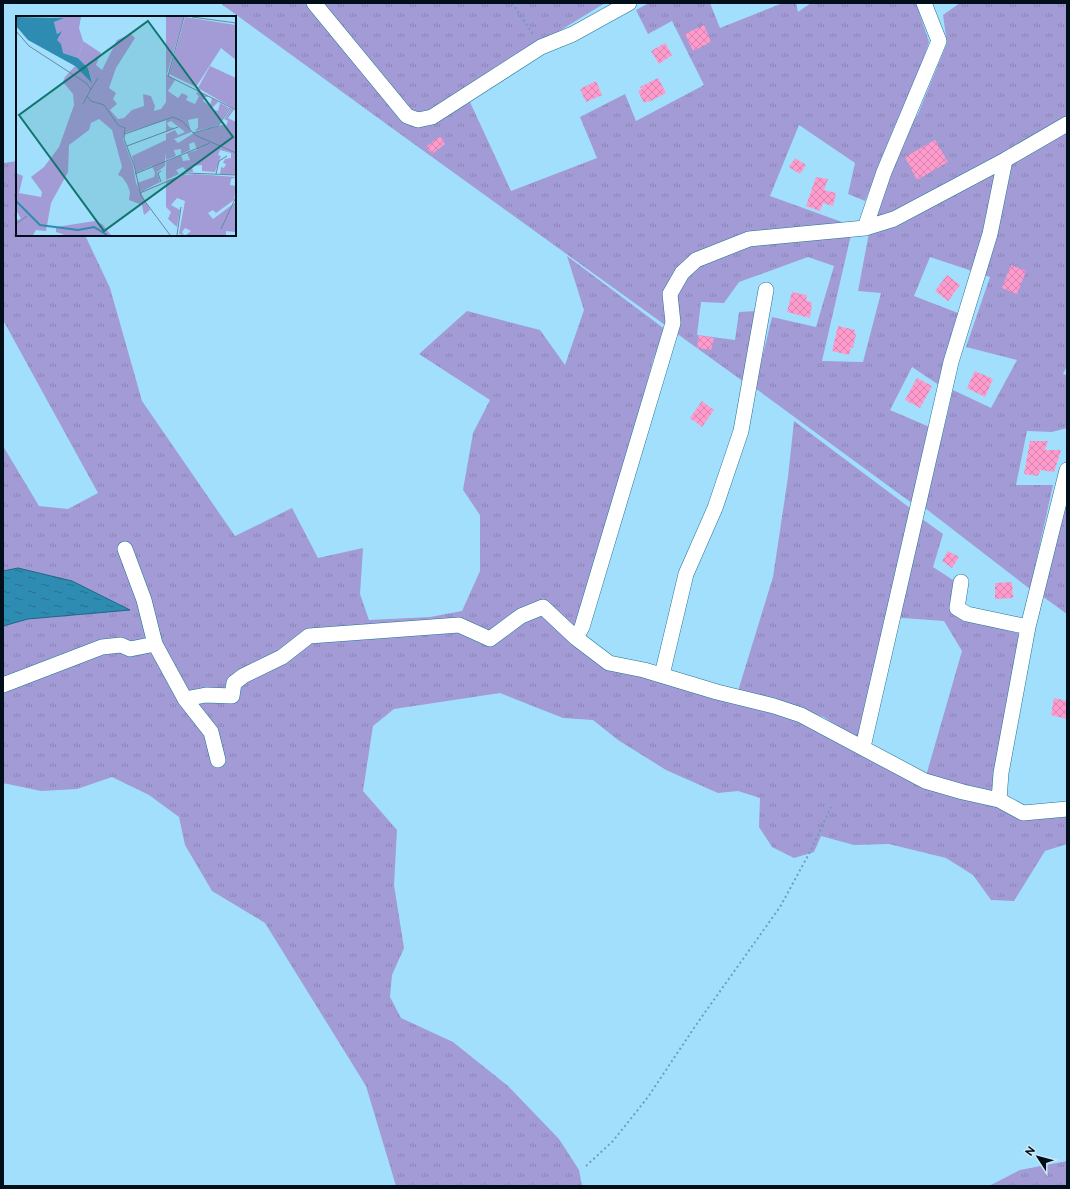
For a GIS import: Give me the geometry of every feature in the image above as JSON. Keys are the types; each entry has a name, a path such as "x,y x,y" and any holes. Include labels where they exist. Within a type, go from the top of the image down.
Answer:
{"street":[{"path":"314,3 407,116 418,120 432,117 541,47 573,34 629,3"},
{"path":"865,228 884,172 939,41 924,3"},
{"path":"576,638 582,627 673,322 670,294 682,273 696,260 749,239 865,228 894,218 1005,160 1067,124"},
{"path":"863,748 951,362 990,234 1005,160"},
{"path":"662,675 686,574 715,508 742,431 766,290"},
{"path":"999,800 1001,773 1028,628 1067,470"},
{"path":"125,549 144,600 155,644 185,698 211,732 218,760"},
{"path":"961,582 957,608 967,614 1028,628"},
{"path":"185,698 206,695 232,696 234,683 243,676 282,657 309,636 459,625 490,639 521,616 543,606 576,638 609,663 644,670 801,715 879,758 925,781 963,792 999,800 1023,813 1067,809"},
{"path":"3,685 102,647 120,645 130,649 155,644"}],"path":[{"path":"512,3 541,47"},
{"path":"586,1166 613,1141 648,1097 696,1025 780,907 831,807"}],"green space":[{"path":"220,3 305,3 403,120 438,121 470,102 511,191 597,158 580,117 625,94 636,121 704,85 672,21 648,34 636,10 649,3 710,3 720,28 783,3 796,3 798,12 811,3 916,3 929,42 908,106 895,125 865,201 848,194 855,163 799,125 770,196 853,226 822,361 863,362 881,293 858,291 872,217 907,130 918,114 947,43 943,15 960,3 1067,3 1067,366 1063,374 1067,375 1067,428 1052,432 1027,431 1016,485 1053,485 1030,589 925,508 953,390 991,408 1017,360 966,347 990,277 930,257 914,296 958,313 942,387 912,367 890,410 932,428 913,504 755,388 772,317 816,327 834,266 808,257 739,282 724,303 701,302 697,335 735,340 739,312 757,311 744,382"},
{"path":"323,3 605,3 425,113 409,111"},
{"path":"16,161 16,236 85,236 110,288 142,401 235,536 292,508 318,558 363,548 360,594 369,620 430,617 462,611 480,571 480,515 463,490 473,433 490,400 419,354 467,311 540,330 565,365 584,310 567,256 666,330 653,360 612,515 573,642 657,678 799,719 960,795 1067,813 1067,844 1045,851 1014,901 991,900 973,875 946,858 889,844 854,845 821,836 814,852 794,858 772,847 759,827 760,798 738,791 718,793 666,770 618,740 593,720 563,718 500,693 394,709 373,726 363,791 397,830 394,885 404,948 392,975 390,997 401,1018 453,1042 508,1086 559,1139 579,1170 582,1186 396,1186 366,1086 265,923 212,891 185,845 179,817 149,795 112,777 77,789 41,791 3,783 3,626 28,619 19,568 3,571 3,446 39,506 68,509 98,493 3,320 4,163"},
{"path":"794,421 943,534 933,567 956,582 970,619 1023,635 995,795 926,776 962,651 944,621 889,617 861,742 824,717 738,691 773,577 788,477"},
{"path":"1067,499 1067,614 1042,596"},
{"path":"1067,1161 1067,1186 989,1186 1020,1170"}],"water":[{"path":"18,568 72,581 130,610 28,619 3,626 3,571"}],"building":[{"path":"704,25 711,42 693,51 685,34"},
{"path":"665,43 672,55 659,64 651,51"},
{"path":"658,78 666,93 644,103 638,91 642,89 640,87"},
{"path":"596,81 602,95 586,102 580,89"},
{"path":"440,136 445,144 432,154 426,147"},
{"path":"935,140 948,162 917,180 905,157"},
{"path":"795,158 806,165 800,174 789,167"},
{"path":"816,177 828,179 824,190 836,193 833,206 823,203 820,211 806,206"},
{"path":"1011,265 1026,271 1017,294 1002,288"},
{"path":"947,275 960,285 948,301 935,291"},
{"path":"792,292 807,295 806,300 812,303 810,318 787,312"},
{"path":"838,326 855,330 854,333 856,334 853,348 851,347 849,355 832,351"},
{"path":"699,335 714,338 711,350 697,348"},
{"path":"975,371 993,379 985,397 967,388"},
{"path":"917,378 932,386 920,408 905,400"},
{"path":"702,401 714,410 702,427 690,418"},
{"path":"1030,441 1048,441 1045,450 1061,450 1054,472 1040,470 1038,476 1024,474"},
{"path":"948,551 959,557 952,568 942,561"},
{"path":"1012,582 1013,598 995,599 995,583"},
{"path":"1054,698 1067,701 1067,719 1051,715"}]}
